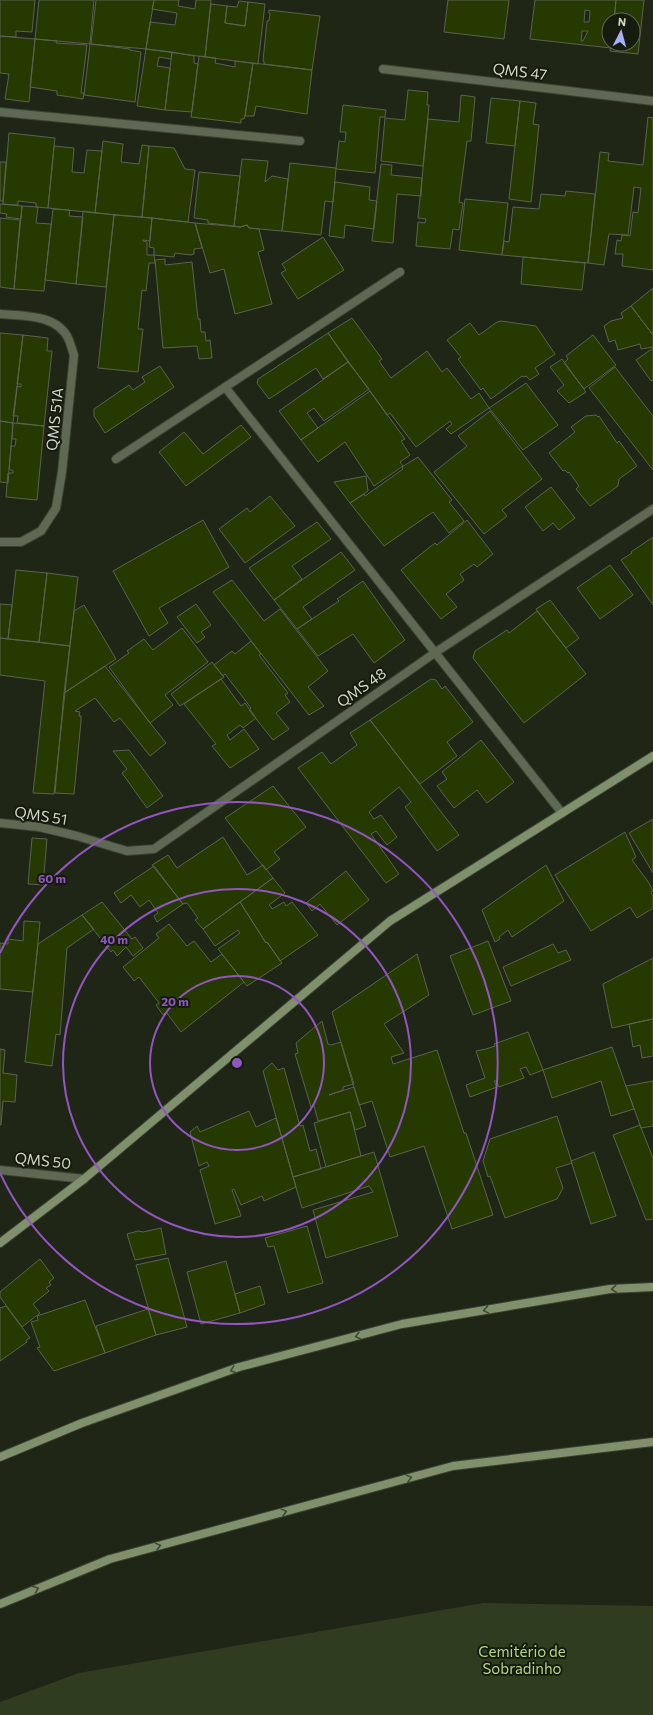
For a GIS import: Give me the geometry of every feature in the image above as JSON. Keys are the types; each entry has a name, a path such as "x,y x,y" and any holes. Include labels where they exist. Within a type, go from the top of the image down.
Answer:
{"main road":[{"path":"0,1243 84,1179 390,921 653,756"},
{"path":"0,1457 82,1423 240,1367 402,1324 610,1289 653,1287"},
{"path":"0,1604 110,1559 453,1466 653,1442"}],"street":[{"name":"QMS 47","path":"384,69 653,101"},
{"path":"0,112 300,141"},
{"path":"116,459 400,272"},
{"name":"QMS 51A","path":"0,314 48,320 59,327 69,339 74,355 62,472 56,508 41,531 21,542 0,542"},
{"path":"225,387 562,813"},
{"name":"QMS 48","path":"77,836 127,851 154,848 436,652 653,509"},
{"name":"QMS 51","path":"0,823 39,827 77,836"},
{"name":"QMS 50","path":"0,1170 84,1179"}],"green space":[{"name":"Cemitério de Sobradinho","path":"483,1603 653,1606 653,1715 0,1715 0,1702 79,1673"}],"building":[{"path":"0,0 35,0 32,32 16,31 16,37 0,36"},
{"path":"39,0 94,0 90,44 35,39"},
{"path":"96,0 154,0 146,49 91,44"},
{"path":"154,0 179,0 178,6 195,9 196,0 211,0 205,57 146,49 150,22 175,25 177,13 152,9"},
{"path":"448,0 509,0 504,39 444,32"},
{"path":"535,0 616,0 615,12 601,12 601,47 530,39","holes":["585,10 590,11 589,22 584,22","582,31 588,31 583,41 581,41"]},
{"path":"616,0 644,0 641,27 641,12 615,12"},
{"path":"239,1 248,2 245,26 225,23 227,6 237,7"},
{"path":"248,2 265,4 258,64 205,57 211,4 227,6 225,23 245,26"},
{"path":"269,10 320,16 312,70 264,64 263,61 267,21 269,21 270,14"},
{"path":"0,36 35,39 29,102 5,99 9,74 0,73"},
{"path":"35,39 57,41 56,43 87,45 81,93 84,93 83,99 57,95 57,91 30,87"},
{"path":"90,44 130,49 141,52 135,102 84,95"},
{"path":"146,49 172,52 171,59 159,57 157,66 170,68 165,110 137,106"},
{"path":"172,52 194,56 194,63 198,64 192,112 165,110"},
{"path":"619,52 638,52 638,54"},
{"path":"199,56 216,58 215,63 235,67 235,61 253,63 245,116 244,119 241,119 241,123 191,117"},
{"path":"253,63 312,70 307,114 256,106 254,116 245,116"},
{"path":"408,90 428,92 427,105 429,105 423,166 381,161 385,118 405,120"},
{"path":"461,95 475,97 471,141 467,141 459,202 463,203 459,230 453,229 450,249 416,246 418,222 425,223 426,219 418,218 428,119 459,122"},
{"path":"491,98 520,101 515,146 486,143"},
{"path":"520,101 536,103 533,124 539,125 531,202 509,199"},
{"path":"343,105 386,110 385,117 380,117 375,173 336,169 339,141 345,142 346,132 340,132"},
{"path":"648,117 653,118 653,270 622,266 623,254 615,254 617,240 621,241 622,235 630,236 633,212 638,213 641,188 634,187 628,235 609,234 604,265 588,263 600,152 609,153 608,161 643,165"},
{"path":"9,133 55,138 48,208 36,207 36,203 18,201 18,205 3,204"},
{"path":"103,141 123,144 121,162 139,164 142,145 149,146 142,217 95,213"},
{"path":"54,146 74,148 72,172 84,173 87,150 102,151 95,213 48,208"},
{"path":"149,146 174,148 185,169 195,170 188,222 142,217"},
{"path":"242,159 268,161 265,182 272,176 288,179 282,231 249,228 247,225 240,227 234,226"},
{"path":"0,162 6,162 3,201 0,201"},
{"path":"290,163 336,168 333,202 325,201 321,235 282,231"},
{"path":"381,164 392,165 391,175 422,178 421,196 397,194 393,243 372,241"},
{"path":"199,172 240,176 234,226 208,223 208,220 194,218"},
{"path":"335,182 370,187 369,200 377,201 374,229 345,225 344,238 329,236"},
{"path":"566,191 595,194 588,263 502,255 504,241 509,242 513,207 539,209 541,194 565,196"},
{"path":"465,199 508,203 502,255 459,250"},
{"path":"0,204 22,206 21,219 6,217 7,214 0,213"},
{"path":"22,206 38,207 36,223 51,224 44,291 14,289"},
{"path":"53,209 70,210 69,216 83,217 76,284 45,280"},
{"path":"83,211 114,215 106,287 76,284"},
{"path":"114,215 152,218 150,241 143,241 147,242 147,255 154,255 155,263 149,263 146,291 142,290 138,329 143,329 138,372 98,368"},
{"path":"0,218 20,220 14,289 0,287"},
{"path":"152,218 195,223 202,248 194,249 194,254 191,255 175,253 174,257 154,255 154,248 149,247"},
{"path":"195,223 240,227 247,225 249,228 259,229 264,250 258,252 272,304 235,314 224,269 210,273"},
{"path":"323,237 344,270 298,299 281,273 286,270 282,264"},
{"path":"523,257 585,263 582,290 521,284"},
{"path":"165,259 165,265 192,262 198,319 200,319 201,332 205,332 206,341 210,340 212,358 199,359 197,346 163,348 155,260"},
{"path":"653,288 653,335 631,306"},
{"path":"631,306 653,335 653,347 641,349 640,344 618,350 615,340 609,342 604,326 611,321 623,318 621,313"},
{"path":"352,318 382,359 379,361 391,378 427,351 442,372 447,368 471,399 479,393 489,408 451,434 446,429 452,424 450,421 416,447 390,413 387,415 328,333"},
{"path":"501,321 536,326 555,354 535,368 539,374 530,380 526,376 522,376 491,399 483,388 481,390 458,359 461,357 447,340 470,323 479,335 497,322"},
{"path":"0,333 23,335 13,423 0,421"},
{"path":"328,333 348,362 323,379 316,368 269,399 257,383 258,379"},
{"path":"23,335 48,338 47,351 52,351 44,426 17,423 18,416 13,416 17,386 21,387 21,384 17,384"},
{"path":"593,335 616,365 584,389 564,363 568,359 566,356"},
{"path":"653,348 653,380 651,381 636,360"},
{"path":"562,359 586,392 569,403 557,391 564,385 550,367"},
{"path":"348,362 369,389 324,421 314,408 307,413 318,428 301,440 279,411"},
{"path":"160,366 174,387 105,433 94,416 94,409 129,385 133,390 145,382 142,377"},
{"path":"615,367 653,416 653,470 589,388"},
{"path":"526,383 558,425 523,450 489,408"},
{"path":"370,391 405,439 401,441 410,455 400,462 403,466 374,486 345,442 318,462 301,440"},
{"path":"490,411 542,479 502,510 507,516 484,534 434,472 467,446 458,436"},
{"path":"596,415 598,417 599,416 617,443 619,441 637,466 619,479 618,486 590,506 576,489 579,486 569,472 568,473 565,470 563,471 549,453 575,432 571,427 586,416"},
{"path":"0,421 13,423 8,483 0,482"},
{"path":"13,423 44,426 37,500 6,497 8,473 13,473 13,471 9,469 11,446 15,446 16,439 12,439"},
{"path":"241,425 251,437 186,486 159,452 184,432 203,454"},
{"path":"418,457 452,500 449,502 464,521 449,533 433,512 384,546 350,503 364,494 365,496 403,469 402,467"},
{"path":"366,476 368,491 350,503 334,482"},
{"path":"551,487 575,518 559,530 553,523 543,531 525,507"},
{"path":"270,496 295,526 245,563 219,529 247,508 250,512"},
{"path":"203,520 229,567 159,608 168,623 149,636 113,571"},
{"path":"467,520 493,554 477,567 474,564 460,574 464,580 446,594 457,607 441,619 401,570 435,543 437,545"},
{"path":"317,522 331,539 292,566 302,579 274,600 249,568"},
{"path":"653,537 653,605 621,560"},
{"path":"341,552 355,570 303,607 312,619 297,629 274,600"},
{"path":"610,565 633,595 600,619 577,588"},
{"path":"16,570 47,573 39,642 8,639"},
{"path":"47,573 78,577 70,646 39,642"},
{"path":"232,580 264,621 280,609 328,671 308,687 324,706 309,715 213,592"},
{"path":"363,581 405,640 374,663 353,634 318,656 297,629 339,601 337,599"},
{"path":"550,600 579,638 566,648 536,609"},
{"path":"0,604 12,605 8,639 0,638"},
{"path":"196,604 211,625 201,632 205,637 197,643 177,617"},
{"path":"84,605 116,659 64,693 74,611"},
{"path":"537,611 586,674 524,723 473,658 475,651 507,630 509,633"},
{"path":"182,628 208,662 165,695 173,705 150,723 109,667 129,653 127,651 144,639 153,650"},
{"path":"0,638 70,646 54,794 33,793 45,681 0,675"},
{"path":"251,641 261,654 259,655 288,693 285,695 290,702 276,713 289,729 273,740 249,710 251,708 225,674 223,676 214,665 232,651 235,654"},
{"path":"212,662 224,677 180,706 171,694"},
{"path":"105,666 166,743 150,756 120,718 114,722 95,698 75,711 80,712 79,716 81,716 81,721 74,794 55,793 64,693"},
{"path":"221,679 241,706 245,703 256,718 243,728 240,725 227,735 230,740 244,729 259,749 230,768 212,746 216,744 184,704"},
{"path":"431,679 436,680 442,689 445,686 473,722 447,742 457,756 420,784 370,720"},
{"path":"370,720 459,835 437,851 405,807 411,802 399,787 369,812 374,819 381,815 397,837 387,845 376,831 371,834 399,874 386,883 298,768 322,752 331,764 357,745 350,733"},
{"path":"481,740 514,782 487,803 477,790 454,808 437,786 447,779 442,772"},
{"path":"129,750 163,796 147,808 122,773 127,769 113,751"},
{"path":"273,786 306,827 274,852 280,859 266,870 225,818"},
{"path":"653,819 653,873 629,833"},
{"path":"625,832 636,857 632,860 653,891 651,892 653,896 653,908 637,918 630,907 591,931 555,875"},
{"path":"223,837 247,875 263,865 273,878 203,929 195,920 198,918 187,903 183,904 152,865 168,855 177,868"},
{"path":"32,838 47,839 43,885 28,884"},
{"path":"546,865 564,901 512,937 508,930 495,942 482,910"},
{"path":"154,866 183,904 157,922 154,916 158,913 149,900 140,907 131,895 121,903 114,893"},
{"path":"346,871 369,900 337,925 320,904 312,911 306,903"},
{"path":"273,878 285,893 269,905 272,909 284,902 286,906 292,902 318,935 280,961 267,942 266,943 240,902"},
{"path":"102,902 132,939 135,937 143,948 133,956 126,947 117,956 113,950 111,952 82,915"},
{"path":"240,902 266,943 267,942 282,963 247,986 218,949 240,933 238,930 215,946 203,929"},
{"path":"82,915 94,929 67,948 60,1035 56,1034 52,1066 25,1062 38,944"},
{"path":"24,921 40,922 33,992 0,989 0,943 8,944 8,939 23,941"},
{"path":"169,924 187,946 194,941 211,962 222,954 244,982 181,1032 166,1012 163,1015 156,1005 159,1003 139,977 134,981 123,967 159,938 156,934"},
{"path":"488,941 511,1001 473,1015 450,956"},
{"path":"553,944 558,953 566,950 571,960 511,986 503,967"},
{"path":"417,954 429,995 384,1024 404,1053 391,1057 393,1064 437,1050 493,1215 452,1229 424,1146 390,1157 372,1101 359,1105 332,1012"},
{"path":"653,958 653,1019 612,1028 603,984"},
{"path":"653,1019 653,1056 642,1058 640,1045 633,1047 629,1024"},
{"path":"322,1021 328,1044 331,1045 341,1042 354,1084 343,1087 343,1090 329,1095 354,1087 366,1126 355,1130 350,1112 318,1121 314,1106 311,1107 295,1054 298,1053 296,1043"},
{"path":"528,1032 543,1070 530,1075 526,1067 520,1069 524,1078 499,1087 496,1081 494,1081 497,1087 470,1097 466,1085 485,1078 476,1051 495,1046 494,1044"},
{"path":"612,1047 634,1109 611,1116 601,1081 552,1098 543,1070"},
{"path":"0,1049 5,1050 3,1073 17,1075 15,1102 3,1101 1,1125 0,1125"},
{"path":"272,1063 278,1070 284,1068 300,1126 303,1125 310,1151 316,1149 321,1169 293,1177 263,1071"},
{"path":"653,1081 653,1126 641,1128 626,1086"},
{"path":"249,1111 256,1127 276,1118 296,1187 264,1201 262,1196 241,1205 234,1189 232,1190 241,1216 215,1224 200,1170 209,1166 207,1162 199,1166 190,1132 197,1126 200,1132"},
{"path":"350,1112 361,1156 326,1167 314,1123"},
{"path":"557,1116 572,1163 556,1168 563,1188 557,1199 505,1218 483,1161 490,1139"},
{"path":"640,1125 653,1158 653,1219 646,1220 613,1135"},
{"path":"374,1152 398,1236 326,1258 313,1210 373,1192 369,1186 302,1208 293,1177"},
{"path":"594,1152 616,1216 591,1224 571,1161"},
{"path":"307,1226 323,1283 288,1293 274,1246 268,1247 265,1238"},
{"path":"161,1228 166,1254 135,1260 127,1234"},
{"path":"168,1258 187,1327 156,1335 136,1265"},
{"path":"40,1259 54,1278 49,1282 51,1285 46,1288 49,1291 33,1304 40,1313 22,1327 0,1297 0,1292"},
{"path":"226,1261 240,1313 201,1324 187,1272"},
{"path":"260,1286 265,1304 240,1313 235,1294"},
{"path":"85,1300 105,1353 54,1371 37,1348 40,1347 31,1322 38,1320 37,1316"},
{"path":"6,1306 30,1338 26,1340 27,1342 0,1361 0,1308"},
{"path":"148,1309 156,1335 105,1353 96,1326"}]}
